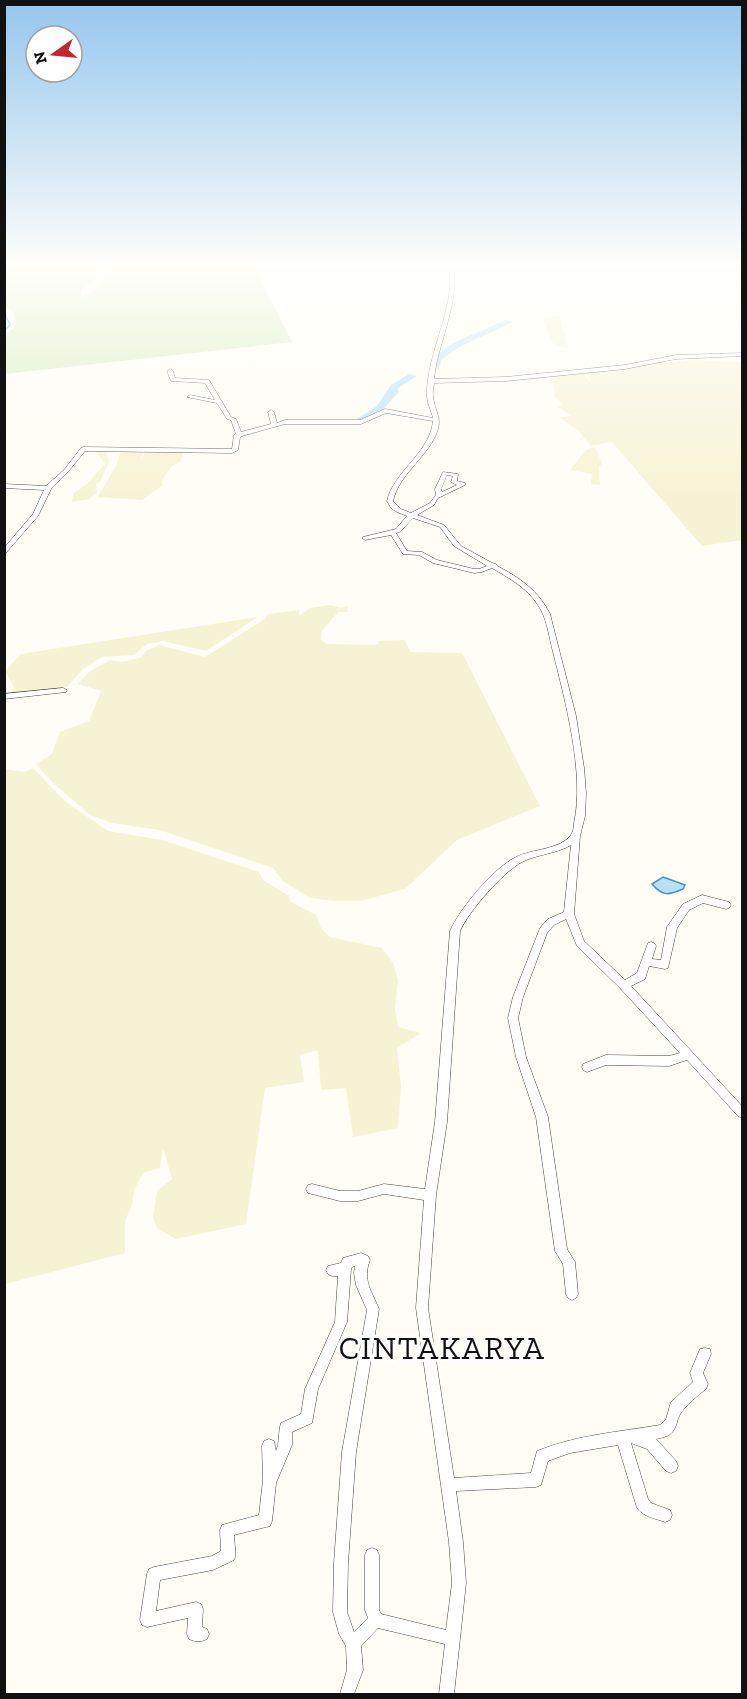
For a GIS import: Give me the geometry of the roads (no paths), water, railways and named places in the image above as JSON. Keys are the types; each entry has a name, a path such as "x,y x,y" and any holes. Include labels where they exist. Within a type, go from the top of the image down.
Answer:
{"street":[{"path":"438,344 433,363 430,398 437,420 432,436 390,495 393,507 442,526 458,547 494,565 536,597 548,618 564,682 580,782 580,813 569,914 583,947 624,985 742,1113"},
{"path":"433,381 506,379 621,368 676,357 742,354"},
{"path":"170,371 173,380 207,381 229,418 233,419 239,435"},
{"path":"190,397 219,402"},
{"path":"4,553 36,515 48,488 84,448 232,451 235,450 234,440 239,435 274,424 305,420 357,423 385,411 437,420"},
{"path":"271,412 274,424"},
{"path":"4,486 48,488"},
{"path":"365,538 393,533 412,515 432,504 439,495"},
{"path":"393,533 405,554 420,553 435,562 480,572 494,565"},
{"path":"4,697 63,690"},
{"path":"447,1695 459,1583 448,1485 422,1308 430,1195 441,1122 457,924 480,895 516,862 564,846 576,837"},
{"path":"647,962 664,965 672,927 686,907 702,899 726,905"},
{"path":"569,914 551,922 543,931 518,997 513,1018 521,1057 542,1117 561,1251 569,1262 573,1294"},
{"path":"624,985 641,976 651,946"},
{"path":"587,1067 606,1060 669,1061 690,1055"},
{"path":"312,1189 340,1196 358,1196 384,1189 430,1195"},
{"path":"270,1480 285,1445 285,1428 307,1418 312,1389 341,1322 338,1269 347,1262 364,1260 360,1276 364,1294 373,1309 349,1452 341,1563 340,1612 346,1634 353,1643 355,1670 347,1695"},
{"path":"448,1485 536,1480 542,1456 570,1446 660,1433 667,1428 676,1407 701,1384 696,1373 705,1354"},
{"path":"627,1437 652,1444 671,1467"},
{"path":"627,1437 642,1503 647,1509 665,1515"},
{"path":"202,1634 194,1634 196,1609 147,1620 154,1574 213,1563 230,1555 227,1548 227,1530 265,1521 270,1480 270,1446"},
{"path":"372,1555 372,1610 376,1620"},
{"path":"376,1620 453,1639"},
{"path":"353,1643 376,1620"}],"water":[{"path":"663,877 685,885 678,891 663,893 652,884"}],"waterway":[{"path":"436,367 437,359 458,344"},
{"path":"360,421 381,408 386,397 393,393 394,387 412,376"}],"district":[{"name":"CINTAKARYA","path":"442,1348"}]}
